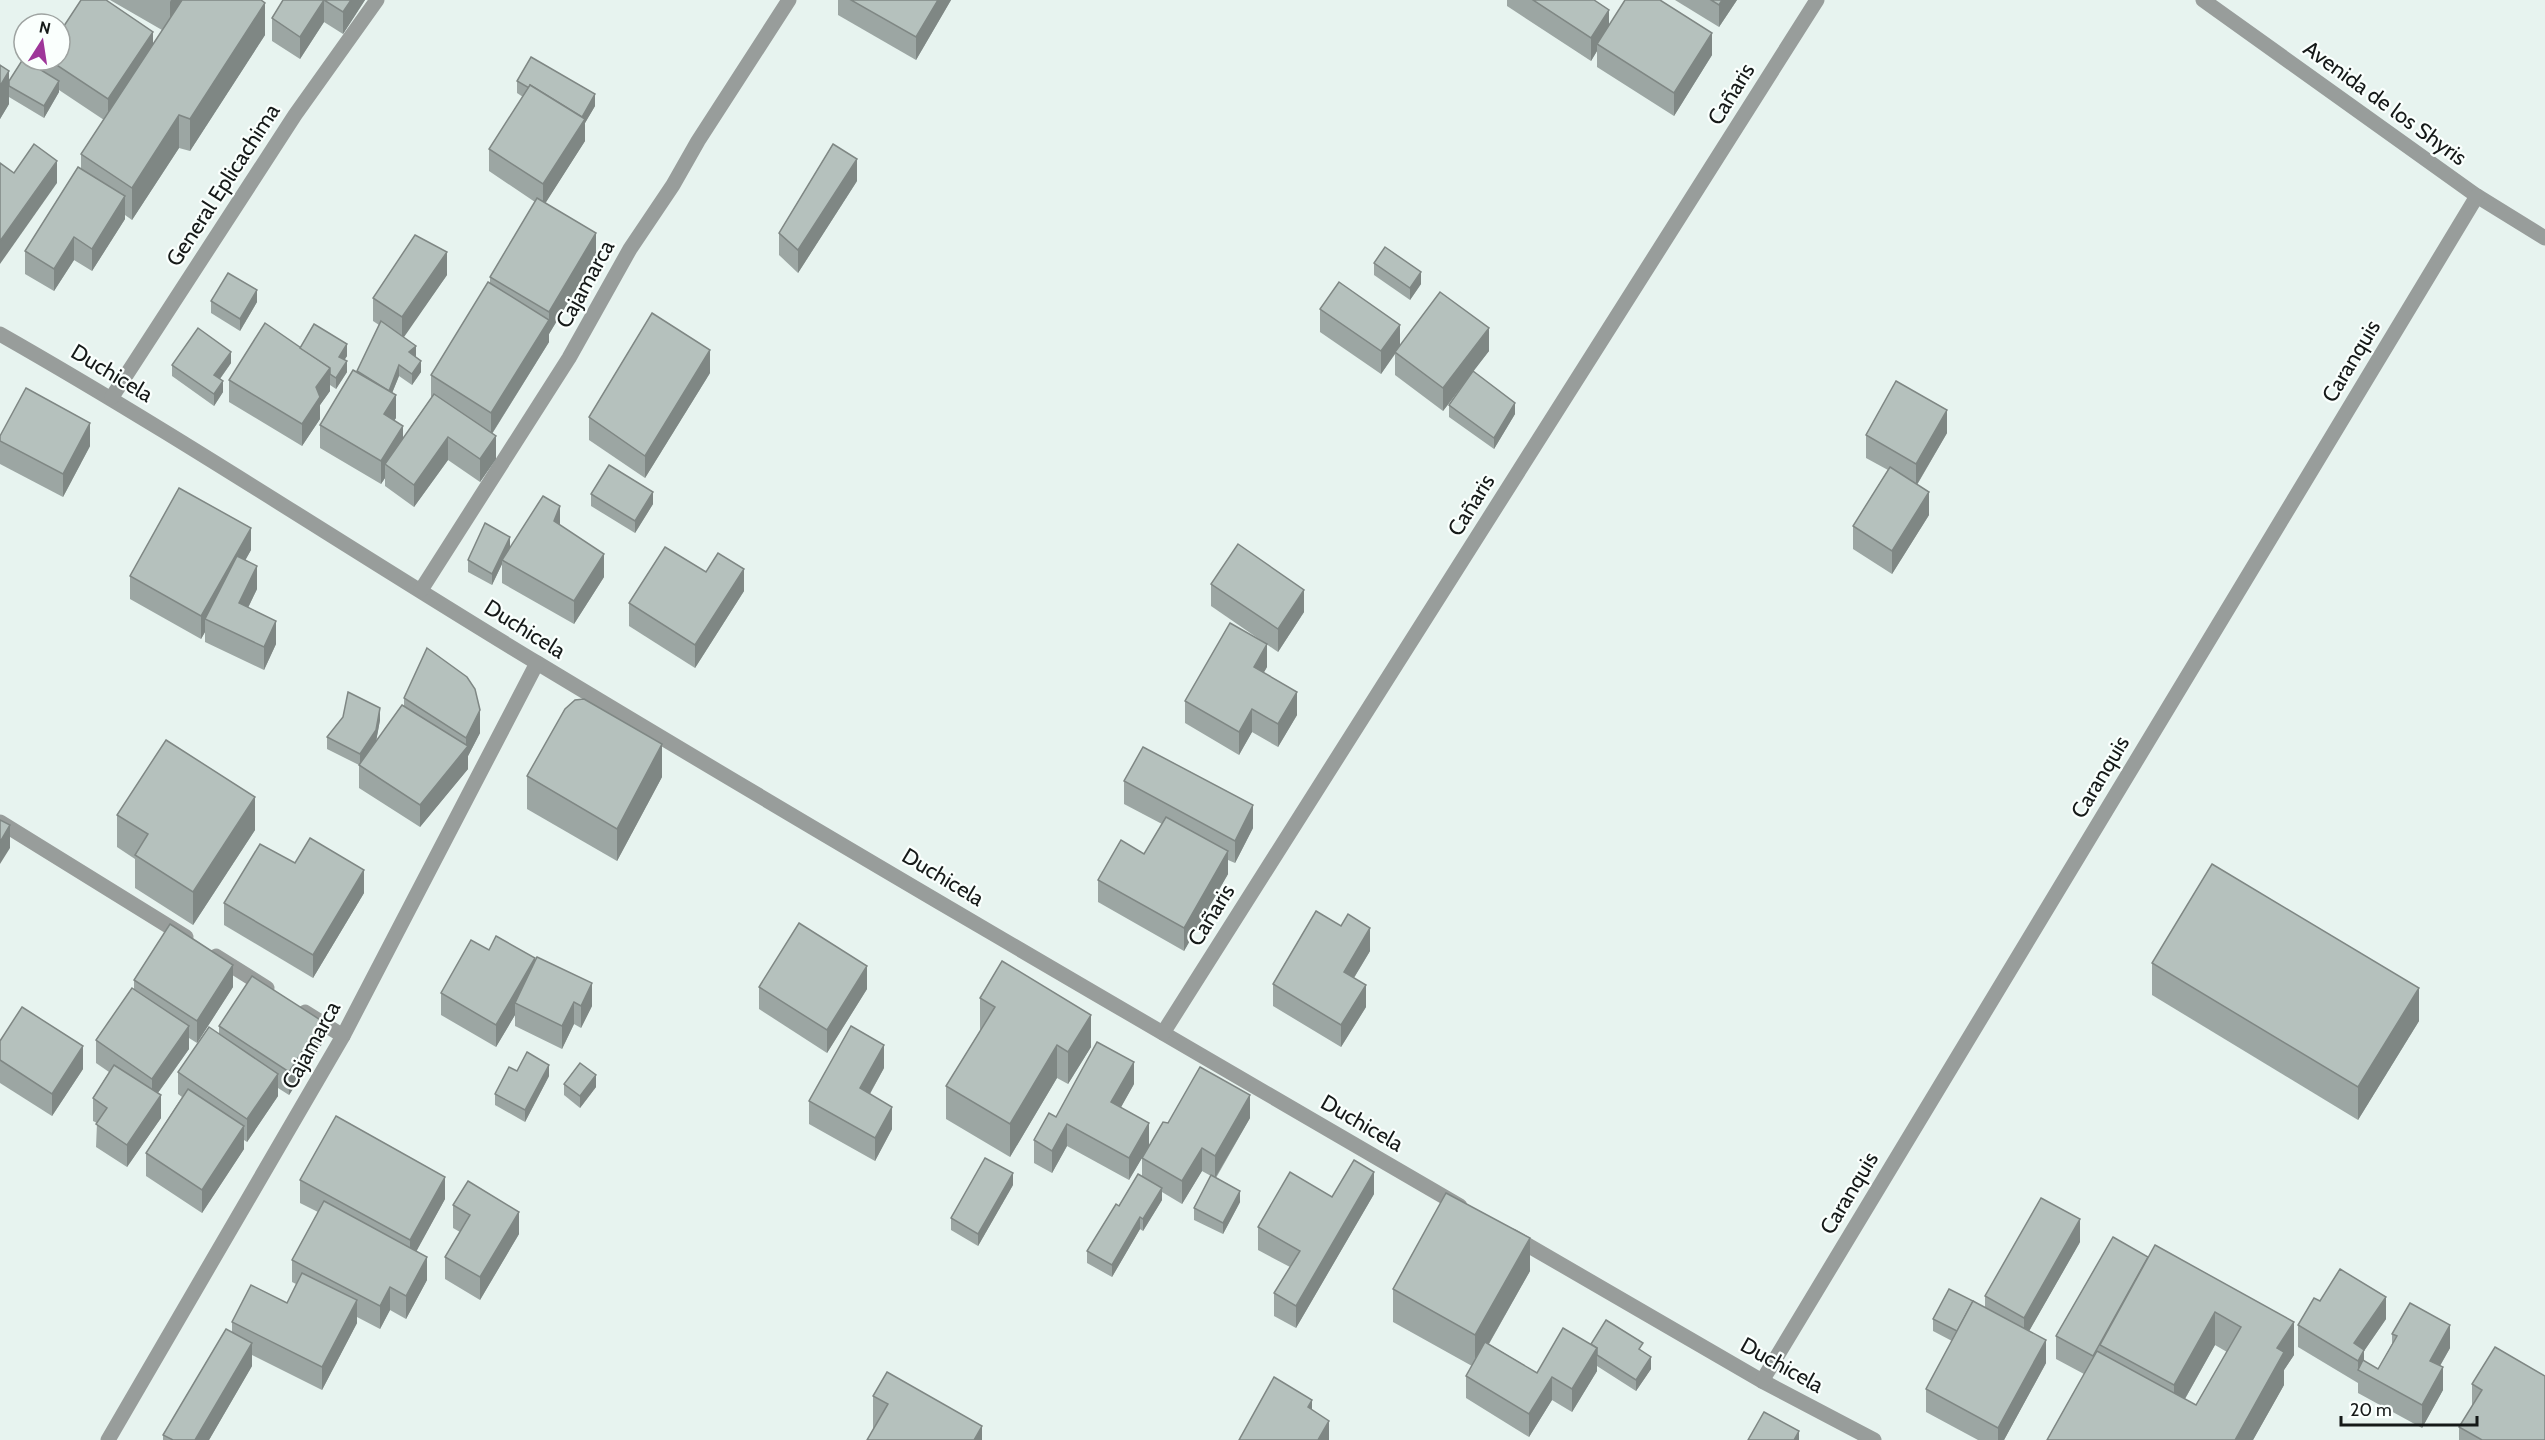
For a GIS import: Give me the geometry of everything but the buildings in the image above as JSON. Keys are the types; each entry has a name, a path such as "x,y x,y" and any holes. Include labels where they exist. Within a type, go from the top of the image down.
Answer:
{"street":[{"name":"General Eplicachima","path":"112,397 295,115 377,0"},
{"name":"Cajamarca","path":"421,590 569,358 630,249 789,0"},
{"name":"Cañaris","path":"1163,1033 1817,0"},
{"name":"Avenida de los Shyris","path":"2203,0 2477,196 2545,238"},
{"name":"Caranquis","path":"1762,1381 2477,196"},
{"name":"Duchicela","path":"0,334 112,397 537,663 1163,1033 1473,1213"},
{"name":"Cajamarca","path":"108,1440 344,1036 537,663"},
{"path":"0,822 344,1036"},
{"name":"Duchicela","path":"1504,1231 1762,1381 1874,1440"}]}
